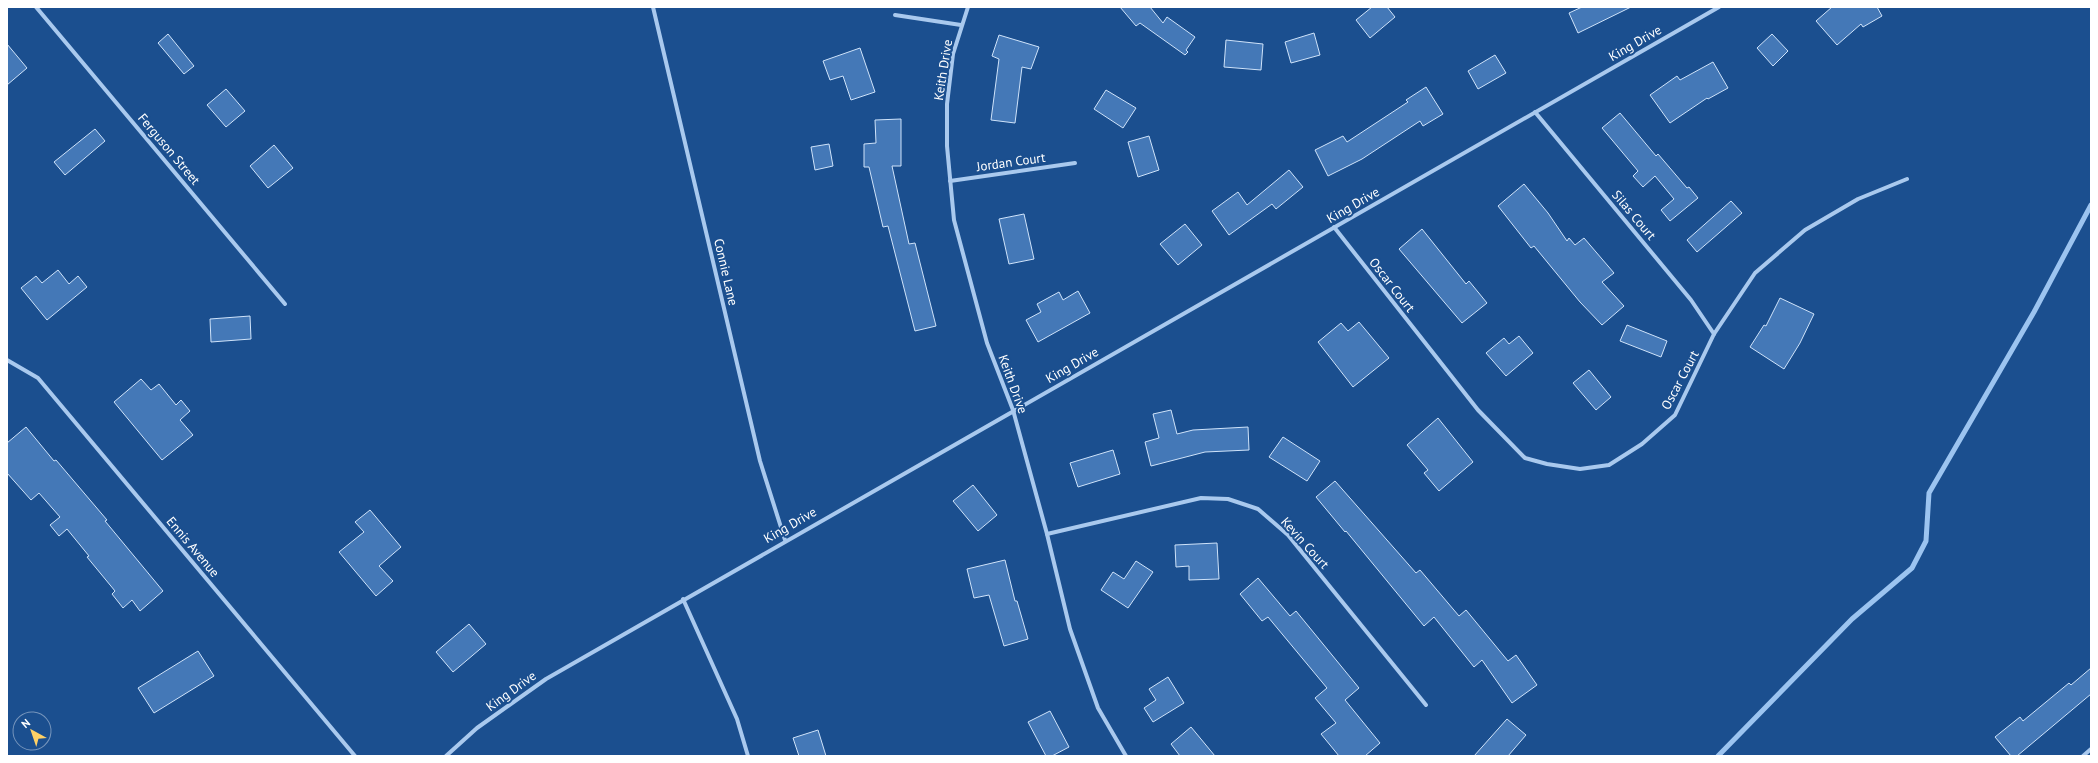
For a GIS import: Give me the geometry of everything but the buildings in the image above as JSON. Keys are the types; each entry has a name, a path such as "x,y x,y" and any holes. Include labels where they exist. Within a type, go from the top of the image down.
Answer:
{"street":[{"name":"Ferguson Street","path":"36,7 286,304"},
{"name":"Connie Lane","path":"653,7 760,461 785,540"},
{"name":"Keith Drive","path":"968,7 953,54 947,104 950,181 954,220 987,343 1013,410 1048,534 1070,629 1098,708 1126,756"},
{"name":"King Drive","path":"446,756 476,728 546,678 1719,7"},
{"path":"895,15 961,25"},
{"name":"Silas Court","path":"1535,112 1691,300 1714,334"},
{"name":"Jordan Court","path":"950,181 1075,163"},
{"name":"Oscar Court","path":"1334,228 1478,410 1525,458 1547,464 1580,469 1609,464 1642,444 1675,415 1714,334 1755,274 1805,230 1858,199 1907,179"},
{"name":"Ennis Avenue","path":"7,360 38,378 355,756"},
{"name":"Kevin Court","path":"1048,534 1201,498 1228,499 1258,509 1288,536 1426,705"},
{"path":"683,599 737,719 748,756"},
{"path":"2083,756 2091,749"}],"waterway":[{"path":"1718,756 1852,619 1912,568 1926,541 1929,493 2034,312 2091,205"}]}
